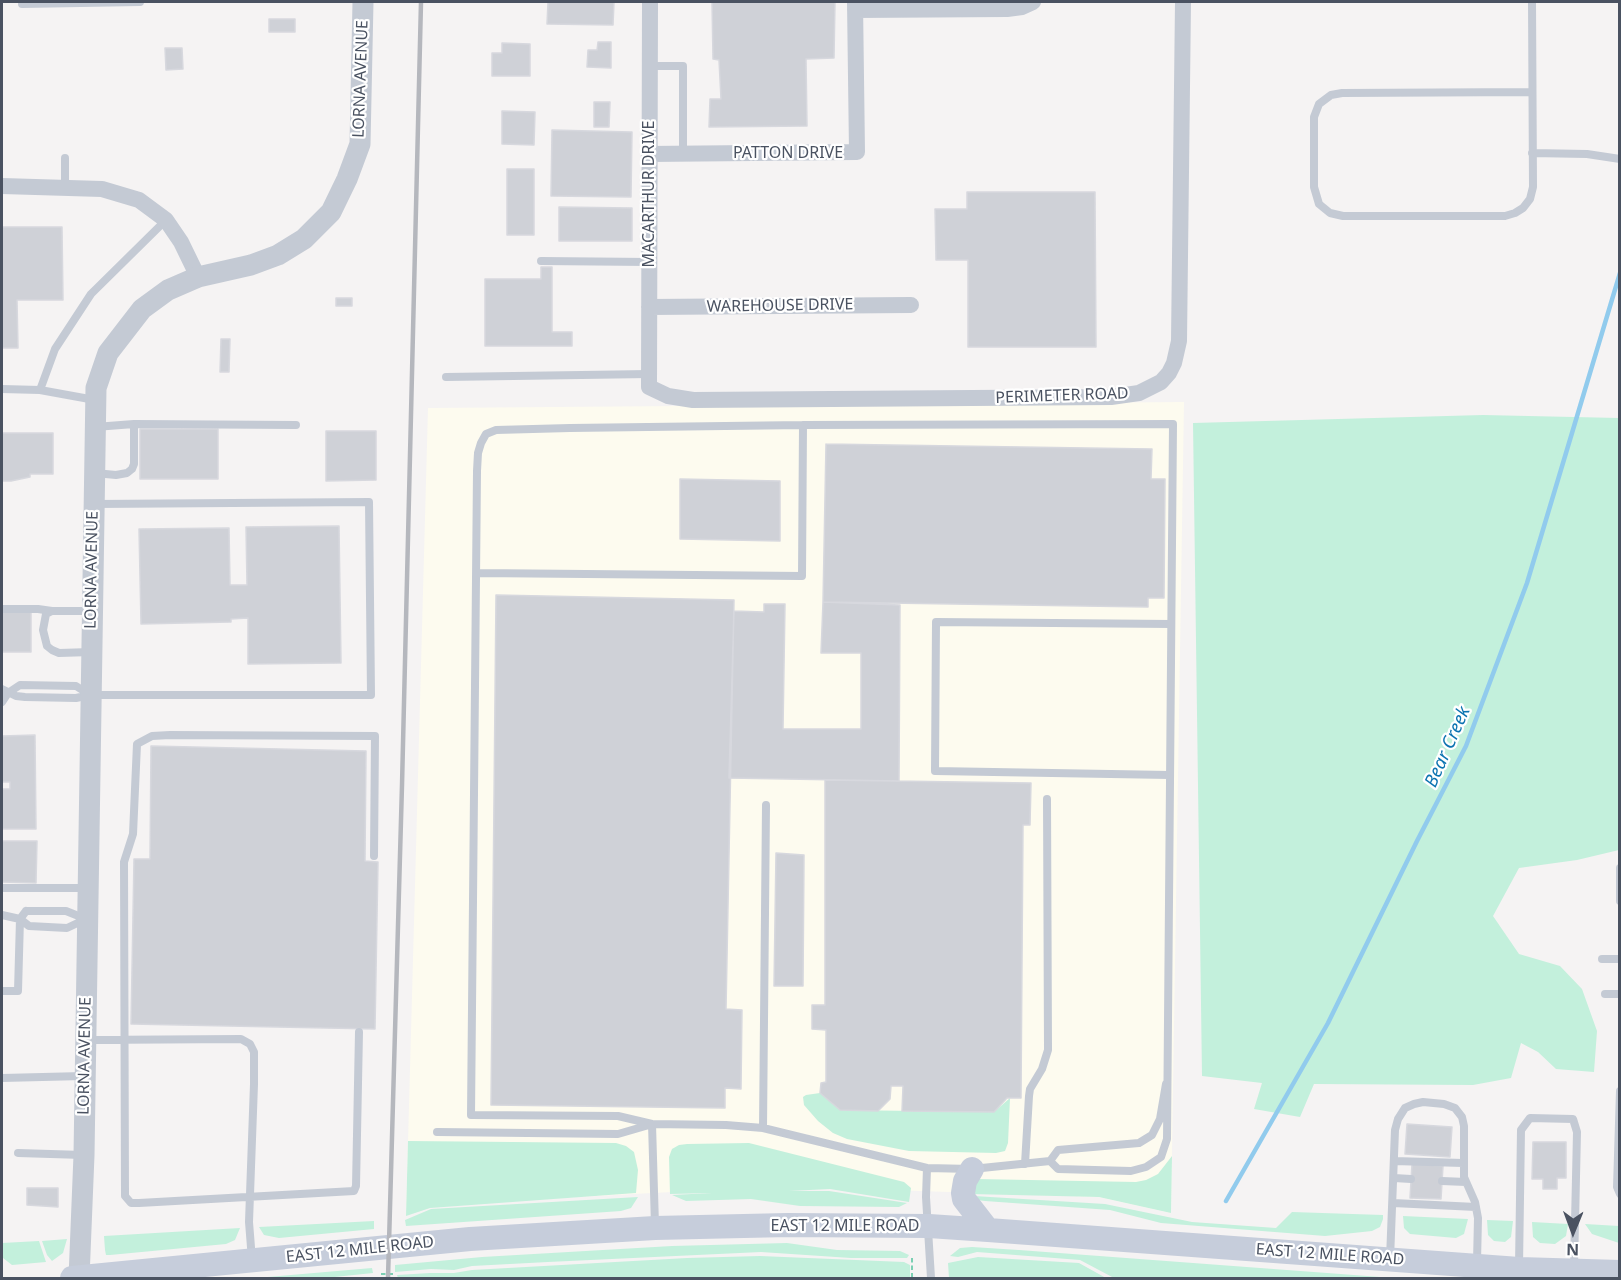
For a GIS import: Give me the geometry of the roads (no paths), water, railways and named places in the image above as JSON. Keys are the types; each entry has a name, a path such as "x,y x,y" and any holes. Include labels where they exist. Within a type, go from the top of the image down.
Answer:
{"main road":[{"path":"972,1169 965,1181 964,1199 988,1230"},
{"name":"EAST 12 MILE ROAD","path":"72,1278 470,1239 656,1228 777,1225 928,1226 1519,1269 1620,1272"}],"street":[{"name":"LORNA AVENUE","path":"79,1278 84,1155 96,388 108,353 142,309 168,290 198,277 251,265 278,255 304,238 331,212 347,180 360,144 363,2"},
{"name":"MACARTHUR DRIVE","path":"649,381 650,2"},
{"name":"PATTON DRIVE","path":"649,154 857,152 855,6 1007,9 1022,7 1033,2"},
{"name":"PERIMETER ROAD","path":"649,381 668,396 693,400 1087,398 1125,396 1151,389 1161,382 1174,363 1179,341 1184,2"},
{"path":"2,186 65,186 102,189 139,200 166,220 181,242 198,277"},
{"name":"WAREHOUSE DRIVE","path":"649,307 910,305"}],"lane":[{"path":"22,4 140,2"},
{"path":"1532,2 1533,187 1530,199 1520,211 1510,215 1337,216 1323,208 1315,194 1314,117 1319,104 1331,95 1532,92"},
{"path":"649,66 683,66 683,154"},
{"path":"1532,153 1587,154 1620,159"},
{"path":"65,158 65,186"},
{"path":"40,390 55,349 91,294 166,220"},
{"path":"541,261 649,262"},
{"path":"446,377 649,381"},
{"path":"2,390 40,390 96,400"},
{"path":"95,427 134,424 296,426"},
{"path":"94,473 127,473 132,469 134,424"},
{"path":"1050,1161 1058,1169 1131,1171 1146,1167 1161,1158 1167,1139 1173,424 512,429 496,430 486,434 478,453 471,1115 618,1116 652,1124 763,1128 927,1168 972,1169 1050,1161 1058,1149 1139,1143 1152,1135 1160,1119 1166,1084"},
{"path":"478,573 802,576 803,425"},
{"path":"2,702 5,691 20,685 76,686 90,695 371,695 369,502 94,504"},
{"path":"2,609 92,611"},
{"path":"52,611 46,614 44,639 47,646 59,653 91,652"},
{"path":"1169,775 935,771 936,622 1171,624"},
{"path":"359,1032 356,1186 354,1191 130,1203 125,1196 124,862 133,834 137,744 152,736 170,735 375,736 374,856"},
{"path":"1025,1164 1030,1089 1042,1069 1048,1050 1047,799"},
{"path":"763,1128 766,805"},
{"path":"1620,868 1620,901"},
{"path":"2,888 87,888"},
{"path":"2,991 18,991 20,919 26,911 66,911 87,919"},
{"path":"2,915 20,919 29,926 67,928 87,919"},
{"path":"1602,959 1620,959"},
{"path":"1605,994 1620,994"},
{"path":"85,1040 241,1039 250,1044 254,1052 249,1222 252,1260"},
{"path":"2,1078 84,1076"},
{"path":"1620,1091 1617,1187 1620,1194"},
{"path":"1390,1259 1395,1130 1398,1119 1405,1108 1423,1102 1444,1104 1455,1108 1462,1116 1463,1163 1466,1182 1478,1218 1477,1266"},
{"path":"1519,1269 1521,1130 1530,1118 1573,1119 1577,1132 1574,1272"},
{"path":"436,1132 618,1134 652,1124"},
{"path":"652,1124 656,1228"},
{"path":"18,1154 84,1155"},
{"path":"1395,1161 1463,1163"},
{"path":"927,1168 931,1278"},
{"path":"1394,1178 1411,1179"},
{"path":"1442,1181 1466,1182"},
{"path":"1393,1203 1476,1207"}],"waterway":[{"name":"Bear Creek","path":"1226,1201 1328,1023 1466,746 1527,583 1620,273"}],"railway":[{"path":"388,1278 421,2"}]}
